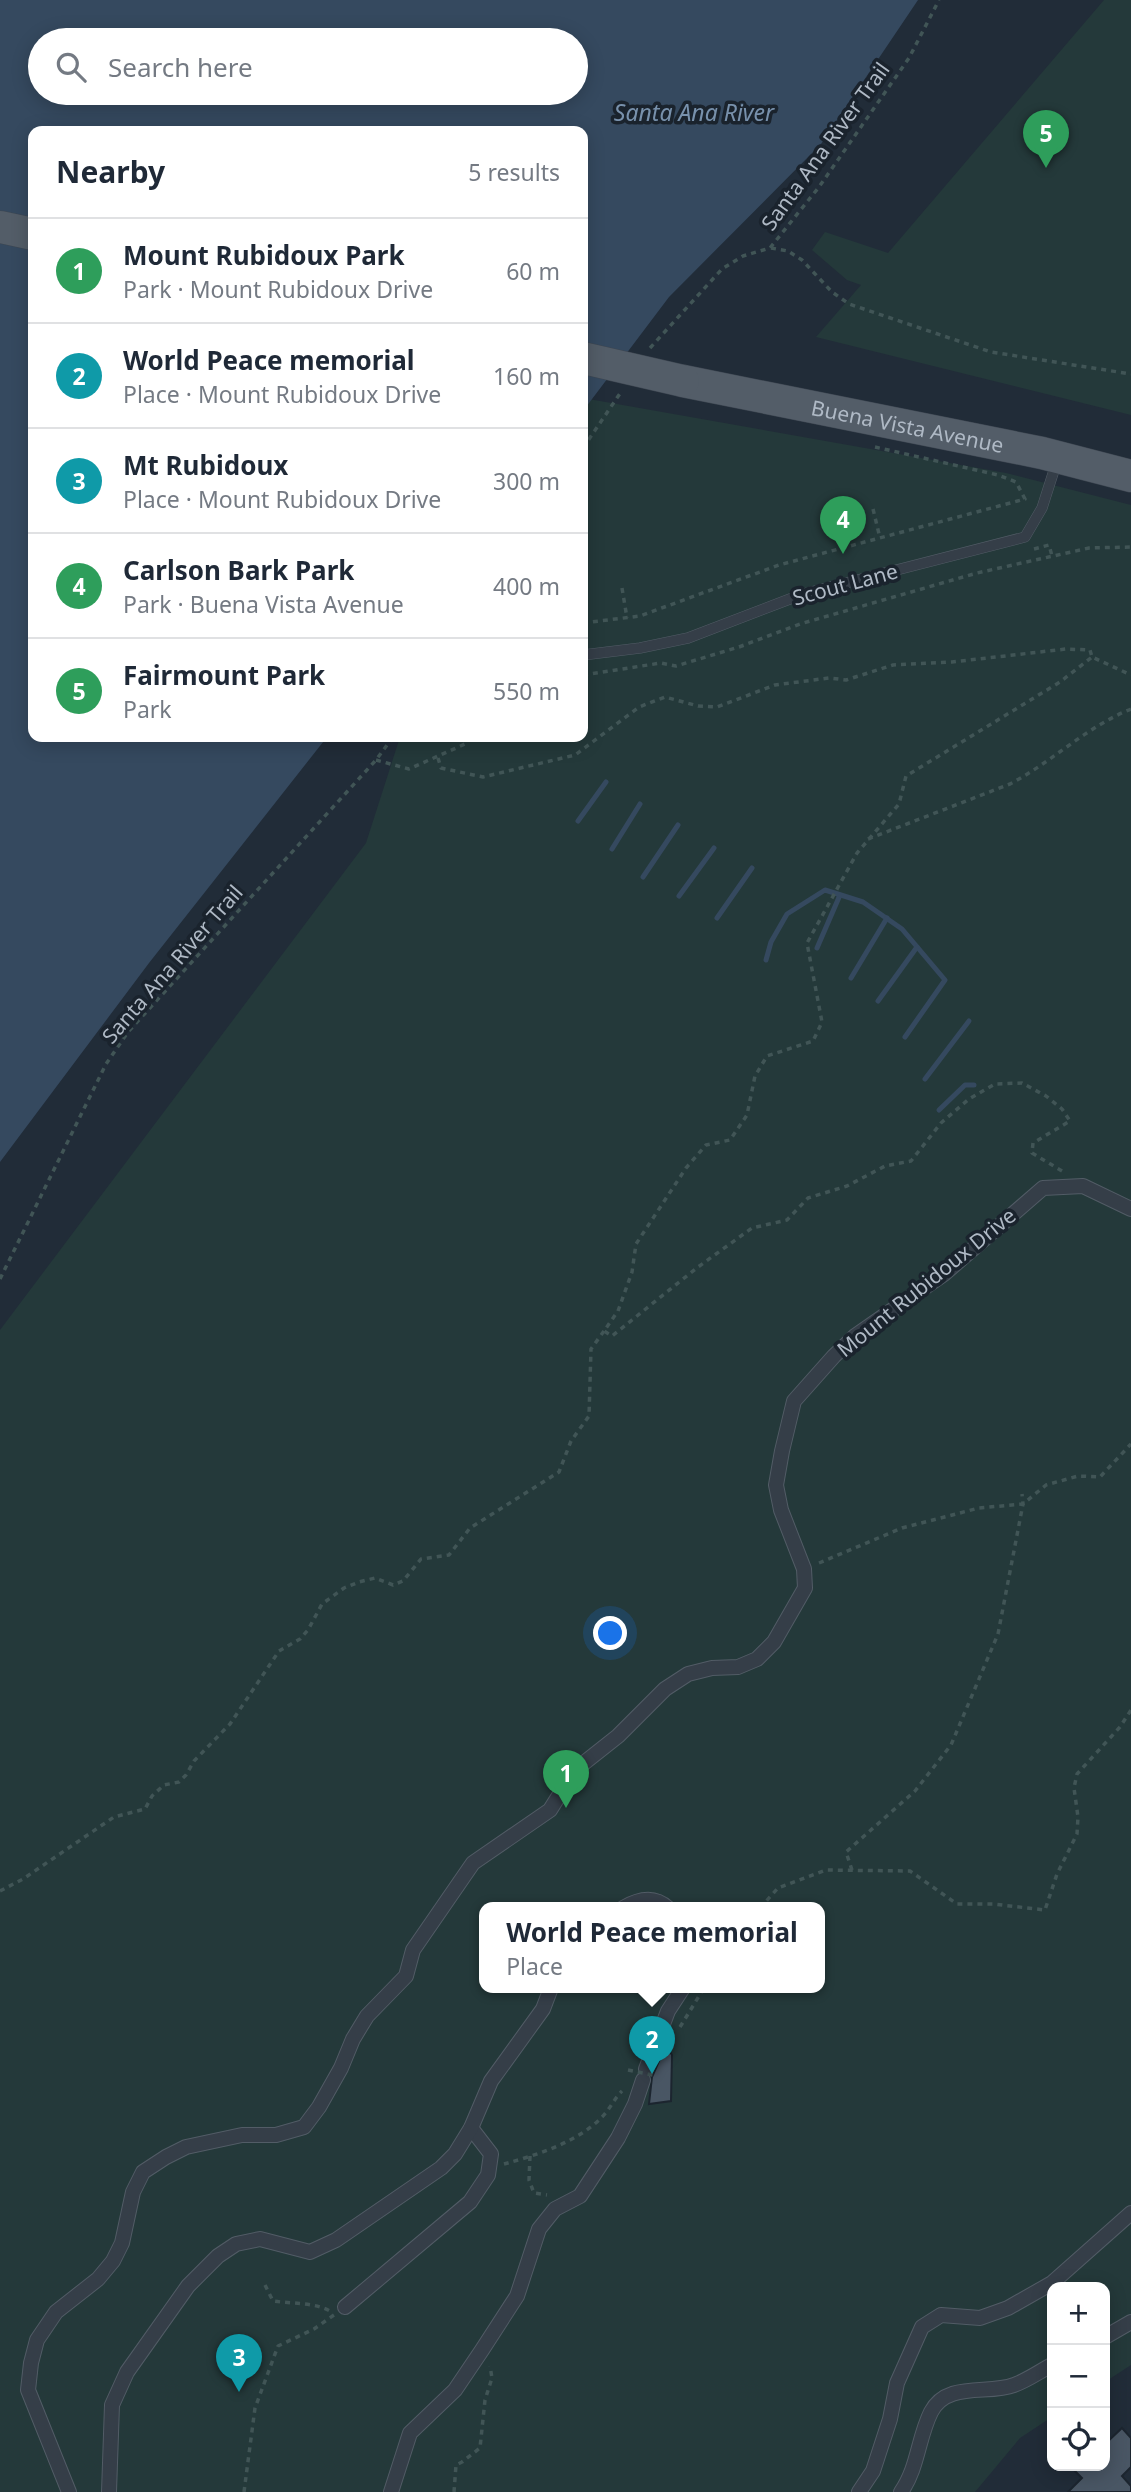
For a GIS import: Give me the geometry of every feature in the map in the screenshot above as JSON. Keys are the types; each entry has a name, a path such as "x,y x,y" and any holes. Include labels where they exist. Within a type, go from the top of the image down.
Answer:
{"main road":[{"path":"0,227 28,233"},
{"name":"Buena Vista Avenue","path":"588,359 1058,457 1131,476"}],"street":[{"name":"Mount Rubidoux Drive","path":"804,1569 781,1510 776,1485 794,1401 810,1381 855,1336 944,1274 1043,1188 1083,1186 1131,1209"},
{"path":"69,2492 28,2390 31,2363 37,2340 56,2312 98,2279 114,2260 122,2244 133,2192 144,2172 186,2147 242,2135 276,2135 304,2127 336,2078 367,2017 406,1976 413,1950 473,1863 550,1810 575,1770 618,1736 665,1689 688,1674 712,1668 738,1667 757,1659 774,1642 805,1588 804,1569"},
{"path":"633,1902 638,1899 661,1902"},
{"path":"109,2492 113,2405 127,2372 188,2286 218,2256 236,2244 260,2239 310,2252 336,2240 441,2168 455,2154 471,2128 492,2081 542,2009 549,1993"},
{"path":"391,2492 411,2433 455,2390 517,2297 539,2229 555,2209 580,2196 618,2138 649,2075 668,2011 680,1993"},
{"path":"340,2310 470,2202 488,2175 491,2154 471,2128"},
{"path":"859,2492 873,2471 890,2419 897,2384 922,2327 942,2315 980,2318 1008,2308 1052,2283 1131,2213"},
{"path":"1110,2334 1131,2322"},
{"path":"901,2492 914,2469 932,2411 945,2396 1013,2386 1047,2368"}],"lane":[{"path":"1025,537 1042,508 1058,457"},
{"name":"Scout Lane","path":"588,654 640,648 688,638 803,594 1025,537"}],"path":[{"name":"Santa Ana River Trail","path":"648,351 655,340 722,270 743,256 770,248 819,187 909,58 939,0"},
{"path":"770,248 789,251 802,260 832,292 862,308 991,352 1131,374"},
{"path":"588,441 628,382"},
{"path":"588,623 640,616 779,565 1025,499 1016,482 998,475 864,444"},
{"path":"873,509 880,538"},
{"path":"1025,537 1028,551 1049,545 1052,556"},
{"path":"588,675 661,663 676,666 867,603 977,573 1089,548 1131,547"},
{"path":"622,588 627,618"},
{"path":"438,758 441,768 484,777 575,755 639,707 665,697 698,706 717,707 775,685 829,678 846,680 893,665 951,662 1066,649 1090,650 1092,657 1131,675"},
{"path":"0,1891 23,1879 114,1817 145,1809 152,1796 164,1785 179,1782 194,1761 230,1724 279,1651 300,1639 308,1630 322,1604 359,1581 375,1577 393,1585 403,1581 421,1559 449,1555 470,1528 559,1472 571,1441 589,1416 591,1349 618,1311 632,1272 636,1244 686,1168 706,1145 730,1140 747,1115 755,1076 767,1056 813,1041 822,1023 807,943 867,840 899,804 906,776 1060,682 1092,657"},
{"path":"867,840 1010,784 1032,772 1076,738 1131,709"},
{"name":"Santa Ana River Trail","path":"0,1279 106,1064 128,1032 376,760 389,742"},
{"path":"376,760 409,769 438,758 467,742"},
{"path":"604,1331 612,1336 698,1267 752,1228 787,1220 808,1198 847,1186 886,1166 911,1161 941,1124 969,1099 995,1084 1023,1083 1062,1109 1070,1121 1033,1143 1032,1153 1062,1171"},
{"path":"804,1569 902,1528 979,1508 1023,1504 1046,1485 1078,1476 1100,1476 1131,1444"},
{"path":"852,1870 846,1852 915,1791 950,1745 963,1720 998,1634 1023,1504 1022,1494"},
{"path":"765,1902 778,1888 826,1870 910,1871 957,1904 993,1904 1045,1910 1056,1874 1077,1834 1078,1817 1074,1788 1077,1774 1120,1727 1131,1710"},
{"path":"628,2070 649,2075"},
{"path":"489,2168 530,2157 583,2132 603,2116 611,2102 624,2089 625,2082"},
{"path":"530,2157 529,2180 534,2193 553,2196 555,2209"},
{"path":"265,2285 273,2301 296,2305 316,2304 340,2310"},
{"path":"244,2492 255,2408 278,2346 327,2320"},
{"path":"454,2492 456,2465 480,2448 485,2400 492,2378 488,2353 482,2350"}],"green space":[{"path":"1104,0 1131,0 1131,415 816,337 861,285 847,280 812,250 825,232 888,253"},
{"path":"588,399 1006,473 1131,505 1131,2365 1110,2379 1110,2282 1047,2282 1047,2420 1020,2438 975,2492 0,2492 0,1330 366,843 398,742 588,742"}],"water":[{"name":"Santa Ana River","path":"0,0 918,0 821,144 669,297 588,404 588,126 28,126 28,742 323,742 149,963 0,1162"}],"building":[{"path":"666,2045 672,2055 671,2101 649,2104 652,2077"},
{"path":"1122,2428 1131,2438 1131,2467 1122,2476 1131,2486 1131,2492 1068,2492 1082,2478 1075,2471 1110,2471 1110,2439"}],"waterway":[{"path":"578,821 606,782"},
{"path":"612,849 640,804"},
{"path":"643,877 678,825"},
{"path":"679,896 714,848"},
{"path":"717,918 752,868"},
{"path":"766,960 771,942 787,914 825,890 863,902 902,929 945,980 905,1037"},
{"path":"817,948 840,895"},
{"path":"851,978 887,918"},
{"path":"878,1001 917,947"},
{"path":"925,1079 969,1021"},
{"path":"939,1110 965,1085 974,1085"}],"place":[{"name":"Fairmount Park","path":"1046,168"},
{"name":"Carlson Bark Park","path":"843,554"},
{"name":"Mount Rubidoux Park","path":"566,1808"},
{"name":"World Peace memorial","path":"652,2074"},
{"name":"Mt Rubidoux","path":"239,2392"}]}
